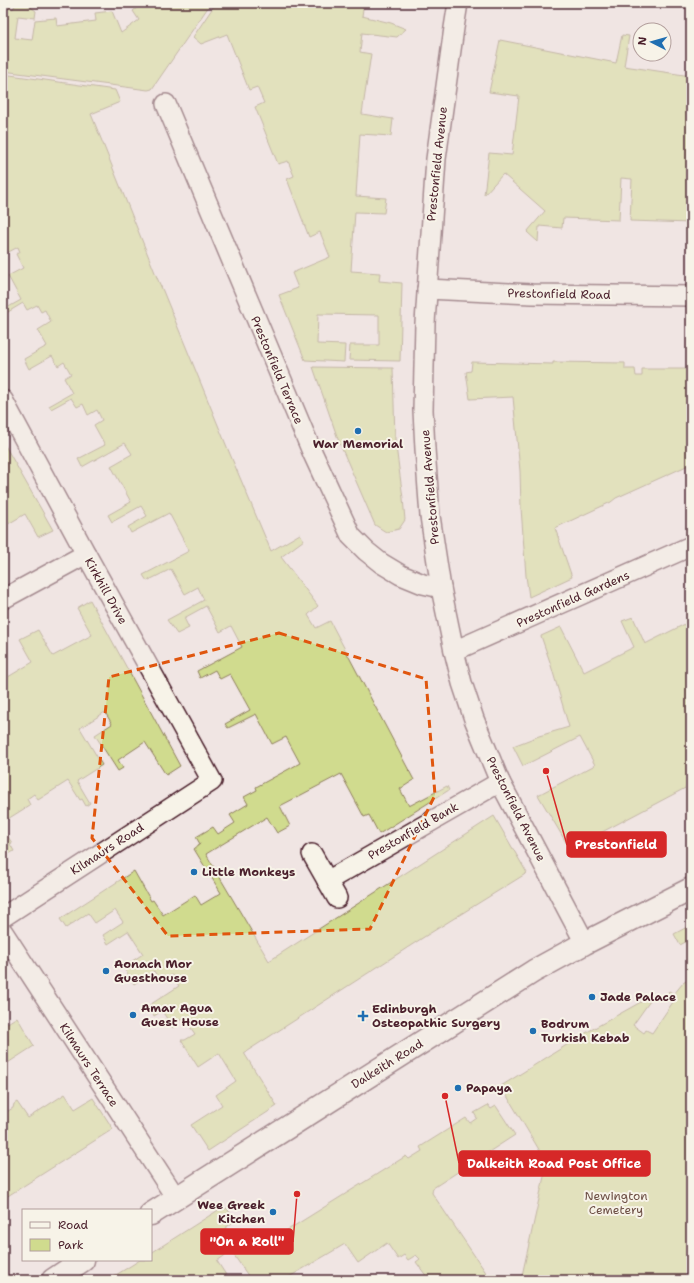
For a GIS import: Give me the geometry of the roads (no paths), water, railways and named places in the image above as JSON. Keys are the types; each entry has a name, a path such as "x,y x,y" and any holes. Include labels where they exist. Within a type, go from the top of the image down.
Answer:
{"main road":[{"name":"Dalkeith Road","path":"152,1213 534,971 691,889"},
{"path":"53,1280 82,1261"}],"street":[{"name":"Prestonfield Avenue","path":"458,3 436,159 423,361 425,448 430,516 441,588 454,651 462,683 474,719 500,782 586,943"},
{"name":"Prestonfield Terrace","path":"166,104 313,454 351,536 381,563 401,575 422,584 441,588"},
{"name":"Prestonfield Road","path":"427,289 532,294 691,296"},
{"name":"Kirkhill Drive","path":"3,400 86,554 212,781"},
{"name":"Prestonfield Gardens","path":"454,651 691,546"},
{"path":"3,599 86,554"},
{"name":"Kilmaurs Road","path":"3,917 212,781"},
{"name":"Prestonfield Bank","path":"327,881 500,782"},
{"path":"312,854 337,898"},
{"name":"Kilmaurs Terrace","path":"3,932 176,1198"}],"place":[{"name":"War Memorial","path":"358,431"},
{"name":"Prestonfield","path":"546,771"},
{"name":"Little Monkeys","path":"194,872"},
{"name":"Aonach Mor Guesthouse","path":"106,971"},
{"name":"Jade Palace","path":"592,997"},
{"name":"Amar Agua Guest House","path":"133,1015"},
{"name":"Edinburgh Osteopathic Surgery","path":"363,1016"},
{"name":"Bodrum Turkish Kebab","path":"533,1031"},
{"name":"Papaya","path":"458,1088"},
{"name":"Dalkeith Road Post Office","path":"445,1096"},
{"name":"\"On a Roll\"","path":"297,1194"},
{"name":"Wee Greek Kitchen","path":"273,1212"}],"park label":[{"name":"Newington Cemetery","path":"616,1203"}]}
